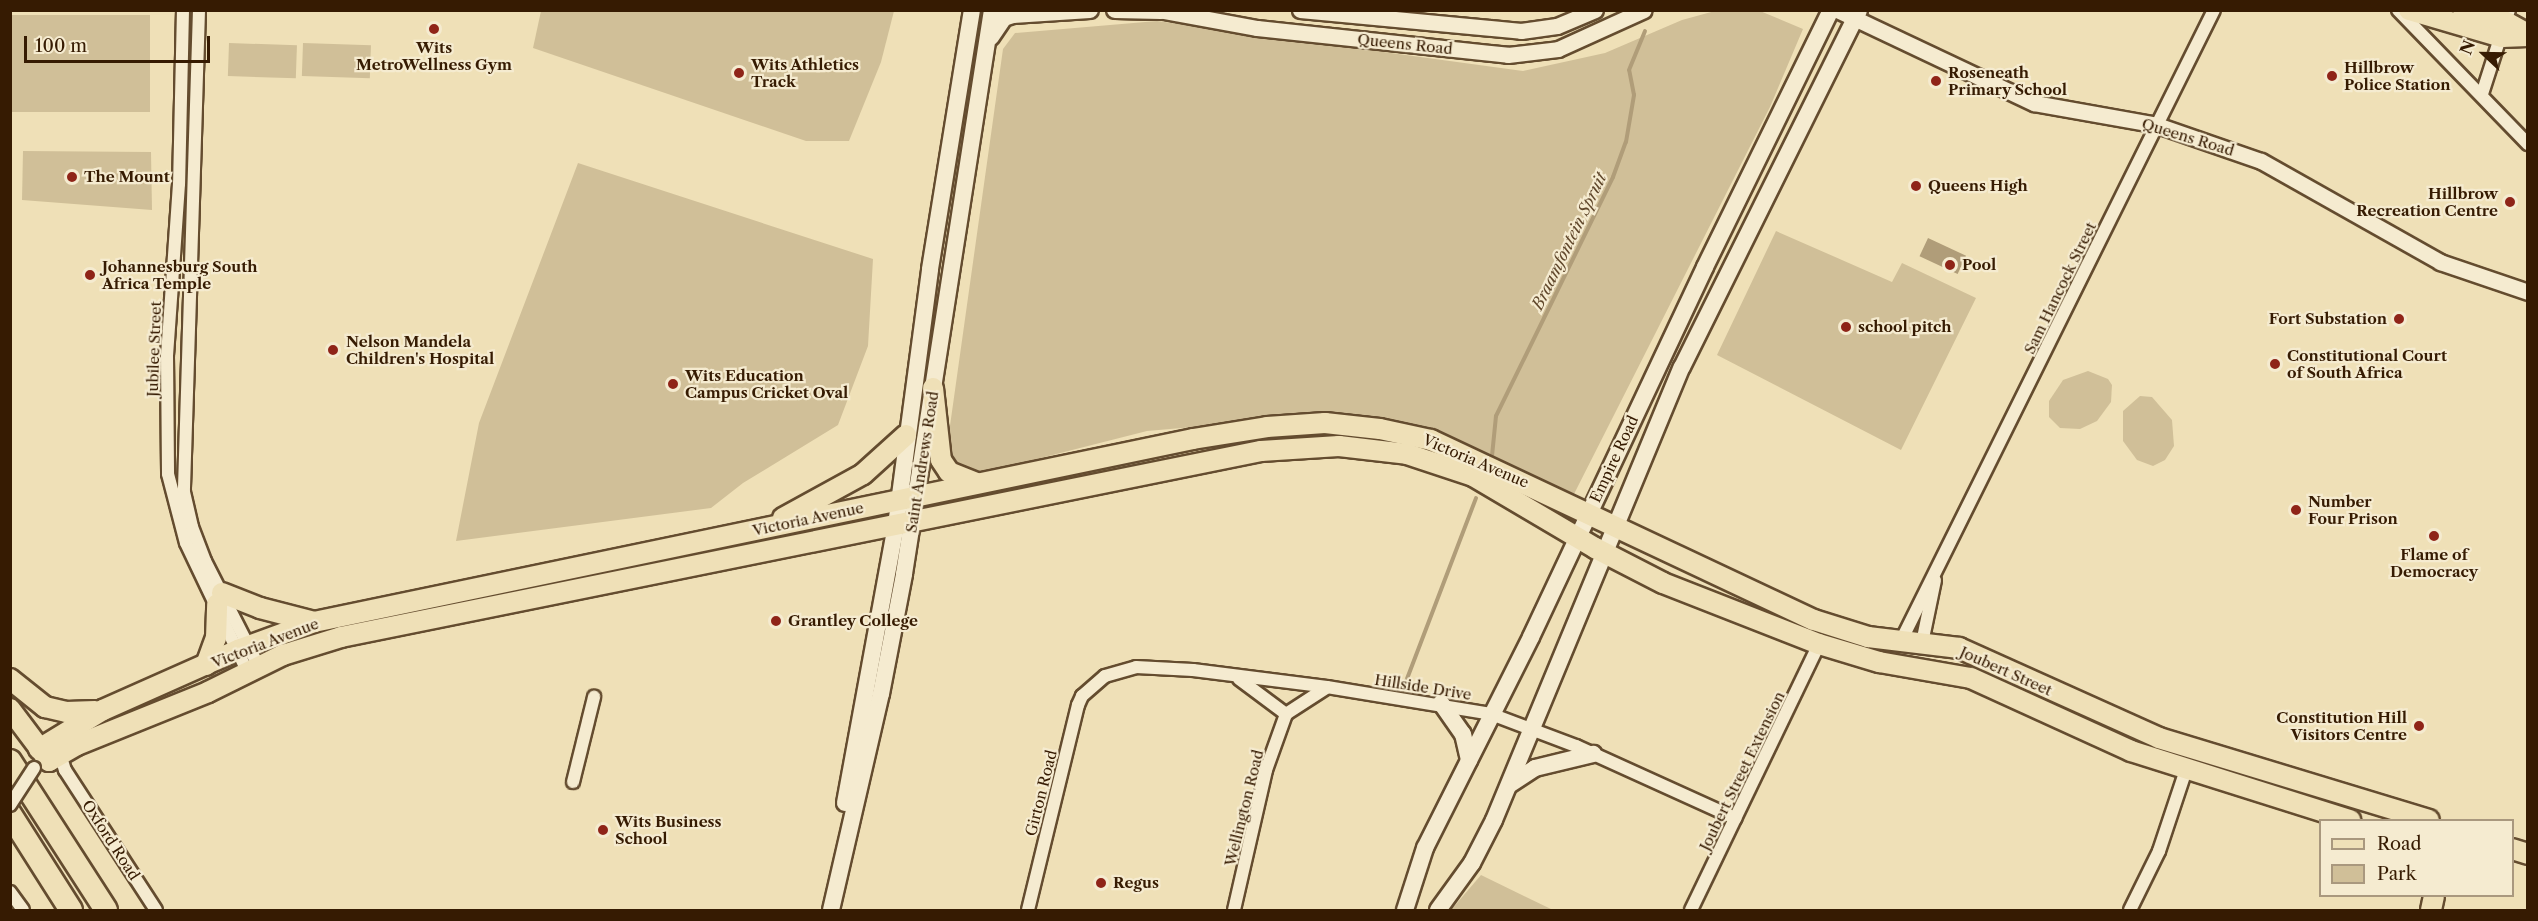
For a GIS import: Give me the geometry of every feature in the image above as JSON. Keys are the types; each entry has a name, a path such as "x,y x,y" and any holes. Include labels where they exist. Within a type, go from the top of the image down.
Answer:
{"highway":[{"path":"10,761 106,910"},
{"path":"10,814 71,910"}],"main road":[{"name":"Saint Andrews Road","path":"831,910 881,694 904,523 898,500 906,435 972,10"},
{"name":"Saint Andrews Road","path":"821,910 904,523 917,496 992,10"},
{"path":"987,43 997,25 1014,15 1090,10"},
{"path":"1115,10 1160,11"},
{"name":"Empire Road","path":"1405,910 1425,848 1579,537 1831,10"},
{"path":"2409,10 2505,23"},
{"path":"2463,10 2505,23 2528,35"},
{"name":"Empire Road","path":"1438,910 1477,854 1509,785 1699,330 1857,15"},
{"path":"933,388 941,460 949,472 976,483"},
{"name":"Victoria Avenue","path":"48,758 103,710 243,648 314,622 976,483 1237,431 1296,424 1353,424 1413,435 1450,447 1590,512"},
{"path":"762,529 863,474 906,435"},
{"name":"Victoria Avenue","path":"48,758 283,655 341,638 1261,452 1339,446 1407,454 1473,476 1579,537"},
{"name":"Joubert Street","path":"1590,512 1814,620 1847,632 1959,648 2159,738 2426,819"},
{"name":"Joubert Street","path":"1579,537 1606,554 1701,600 1819,644 1879,662 1981,681 2108,741 2186,770 2346,819"},
{"path":"206,665 216,638 220,598 314,622"},
{"path":"10,679 45,707 75,713 103,710"},
{"name":"Oxford Road","path":"10,690 48,758"},
{"path":"1441,703 1459,726 1469,760"},
{"name":"Oxford Road","path":"10,709 48,758"},
{"path":"1509,785 1535,768 1593,754"}],"street":[{"name":"Jubilee Street","path":"183,10 167,441 174,502 253,670"},
{"name":"Jubilee Street","path":"199,10 183,456 188,510 201,563"},
{"name":"Queens Road","path":"1300,10 1521,31 1557,26 1596,10"},
{"path":"1596,10 1616,20"},
{"name":"Queens Road","path":"1160,11 1508,55 1558,49 1616,20 1644,10"},
{"name":"Queens Road","path":"1837,10 1857,15 2034,104 2157,125 2261,161 2440,262 2528,292"},
{"name":"Sam Hancock Street","path":"1901,641 1935,579 2214,10"},
{"path":"2398,10 2528,144"},
{"path":"2482,94 2505,23"},
{"name":"Sam Hancock Street","path":"1922,643 1935,593 1935,579"},
{"name":"Joubert Street Extension","path":"1691,910 1819,644"},
{"name":"Hillside Drive","path":"1091,686 1105,676 1136,668 1224,674 1441,703 1491,714 1532,728 1735,818"},
{"path":"1224,674 1252,685 1286,714 1327,687"},
{"name":"Girton Road","path":"1028,910 1078,705 1091,686"},
{"path":"573,782 594,697"},
{"name":"Wellington Road","path":"1234,910 1266,770 1286,714"},
{"path":"10,805 48,758"},
{"name":"Oxford Road","path":"48,758 156,910"},
{"path":"2130,910 2159,851 2186,770"},
{"path":"11,892 23,910"}],"green space":[{"name":"Wits Athletics Track","path":"541,11 894,11 881,62 849,141 806,141 533,48"},
{"path":"1715,11 1760,11 1803,29 1770,107 1574,494 1434,430 1308,417 1147,431 981,473 959,464 947,447 1003,49 1015,33 1157,21 1523,71 1605,53 1682,20"},
{"path":"11,15 150,15 150,112 11,112"},
{"path":"229,43 297,45 296,78 228,76"},
{"path":"303,43 371,45 370,78 302,76"},
{"path":"23,151 151,152 152,210 22,200"},
{"name":"Wits Education Campus Cricket Oval","path":"578,163 873,259 868,346 838,425 743,483 711,508 456,541 479,423"},
{"name":"school pitch","path":"1776,231 1892,282 1902,263 1976,298 1901,450 1717,355"},
{"path":"2088,371 2108,379 2112,385 2111,402 2097,421 2080,429 2060,428 2049,417 2049,401 2063,380"},
{"path":"2140,396 2152,397 2172,420 2174,446 2165,460 2153,466 2137,460 2123,441 2123,411"},
{"path":"1481,875 1553,910 1451,910"}],"shaded area":[{"name":"Pool","path":"1928,238 1966,256 1958,274 1920,256"}],"waterway":[{"name":"Braamfontein Spruit","path":"1492,456 1496,416 1613,177 1626,142 1634,95 1629,70 1645,31"},
{"path":"1405,684 1476,498"}],"place":[{"name":"Wits MetroWellness Gym","path":"434,29"},
{"name":"Wits Athletics Track","path":"739,73"},
{"name":"Hillbrow Police Station","path":"2332,76"},
{"name":"Roseneath Primary School","path":"1936,81"},
{"name":"The Mount","path":"72,177"},
{"name":"Queens High","path":"1916,186"},
{"name":"Hillbrow Recreation Centre","path":"2510,202"},
{"name":"Pool","path":"1950,265"},
{"name":"Johannesburg South Africa Temple","path":"90,275"},
{"name":"Fort Substation","path":"2399,319"},
{"name":"school pitch","path":"1846,327"},
{"name":"Nelson Mandela Children's Hospital","path":"333,350"},
{"name":"Constitutional Court of South Africa","path":"2275,364"},
{"name":"Wits Education Campus Cricket Oval","path":"673,384"},
{"name":"Number Four Prison","path":"2296,510"},
{"name":"Flame of Democracy","path":"2434,536"},
{"name":"Grantley College","path":"776,621"},
{"name":"Constitution Hill Visitors Centre","path":"2419,726"},
{"name":"Wits Business School","path":"603,830"},
{"name":"Regus","path":"1101,883"}]}
